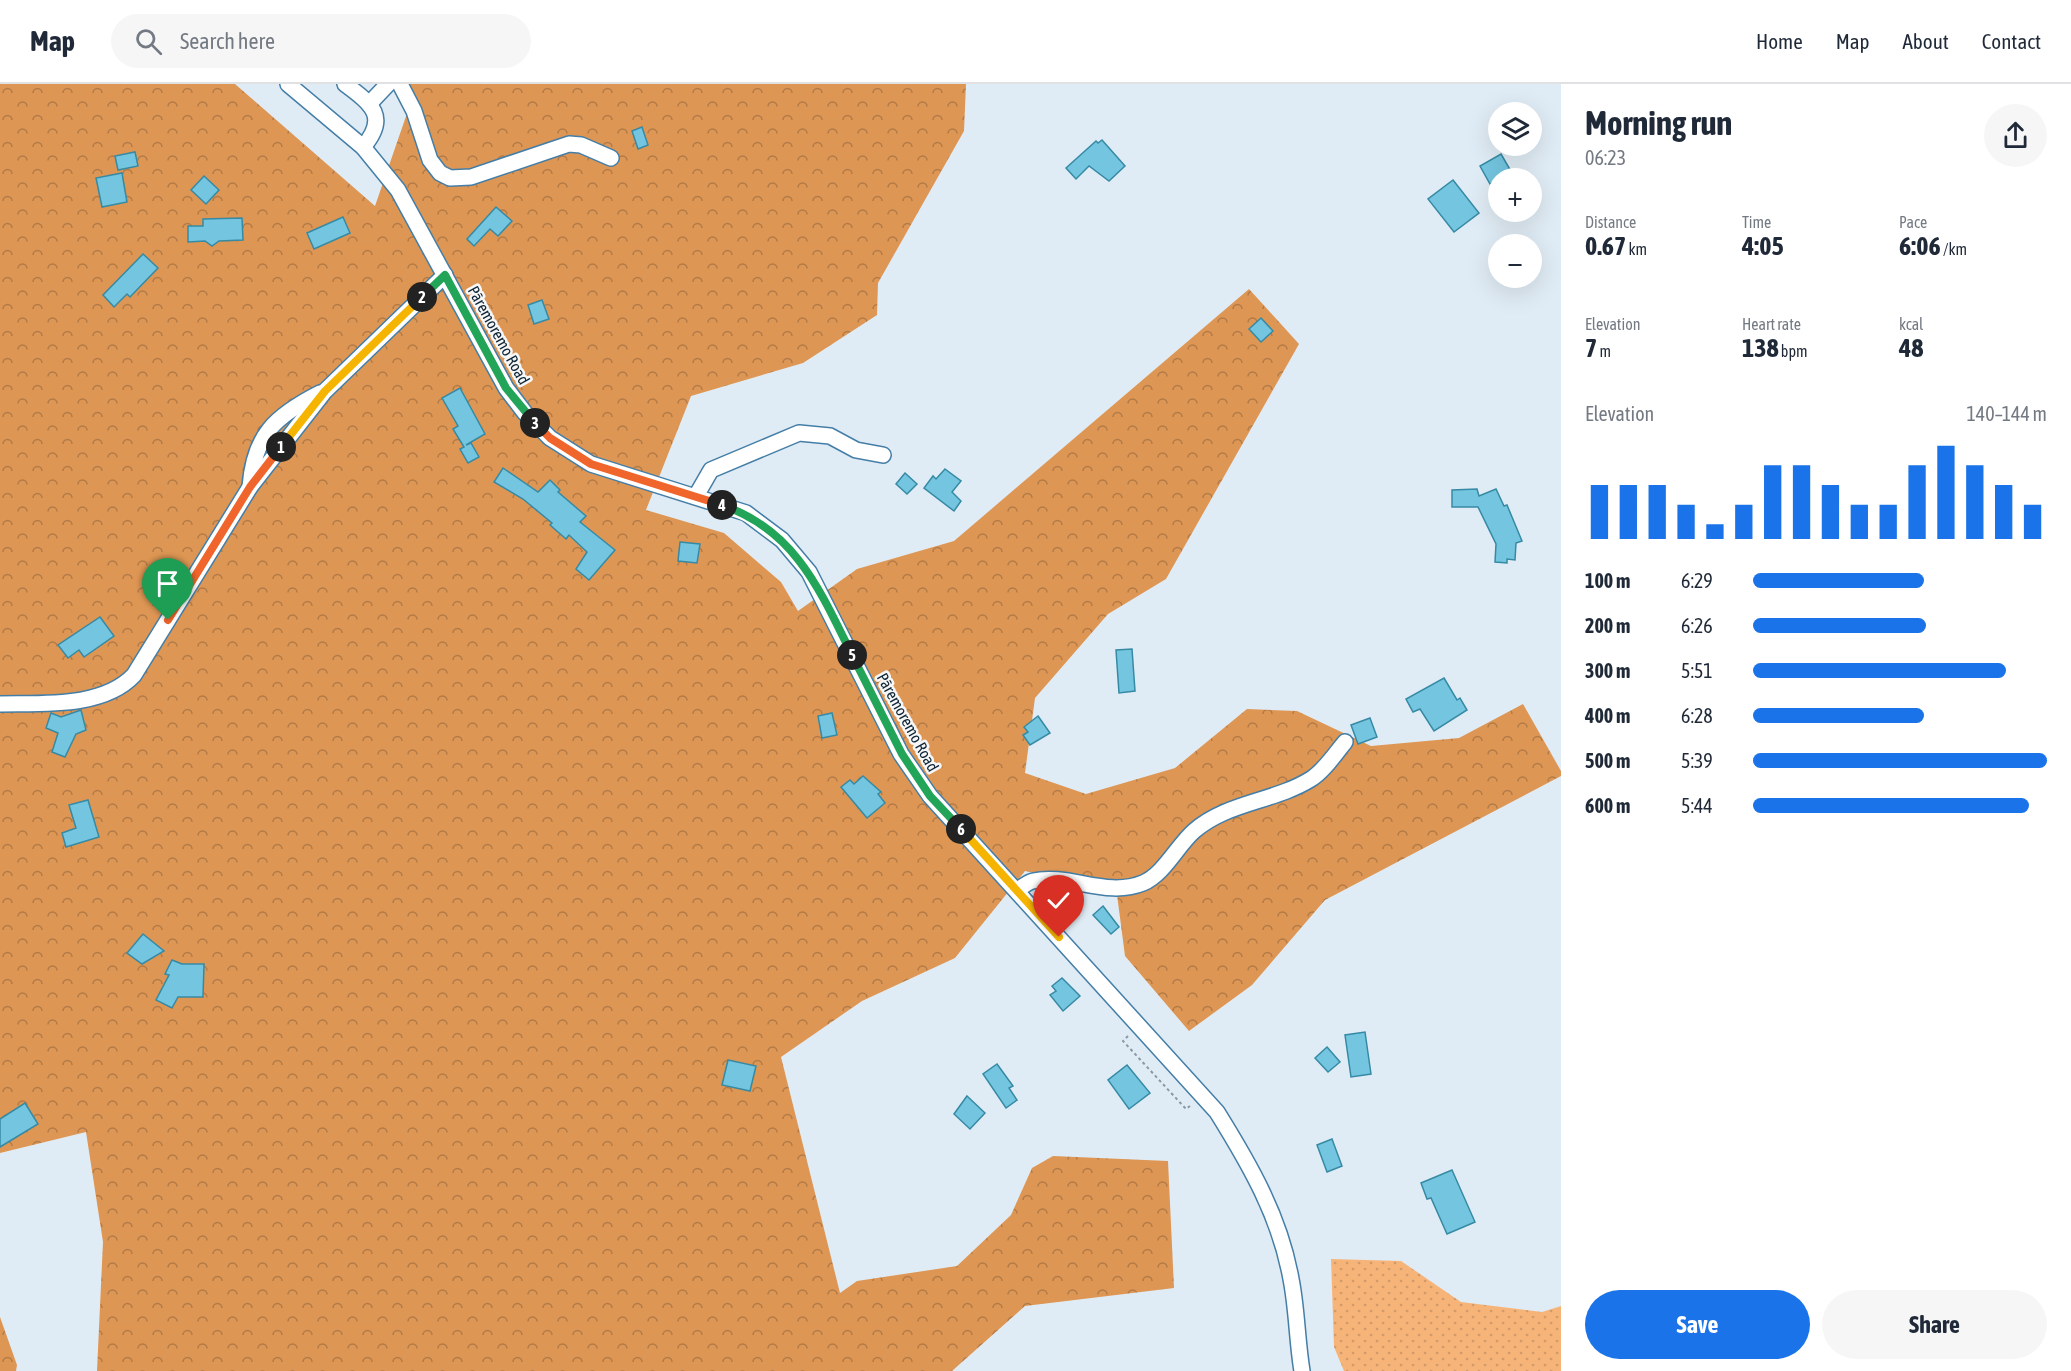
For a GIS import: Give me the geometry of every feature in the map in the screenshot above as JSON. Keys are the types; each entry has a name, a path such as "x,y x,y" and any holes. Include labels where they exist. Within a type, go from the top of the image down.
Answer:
{"street":[{"name":"Pāremoremo Road","path":"288,84 363,147 398,190 506,388 525,413 550,438 591,464 746,513 783,540 810,572 902,754 930,796 1216,1112 1247,1160 1269,1203 1291,1280 1302,1371"},
{"path":"345,84 369,104 377,119 377,126 363,147"},
{"path":"369,104 388,84"},
{"path":"400,84 414,111 430,160 440,173 450,178 471,177 569,144 581,145 611,158"},
{"path":"0,704 105,695 125,684 134,675 250,487 325,391 445,275"},
{"path":"696,496 711,470 799,433 830,436 856,450 883,454"},
{"path":"1018,891 1032,881 1050,880 1094,887 1128,887 1142,884 1154,877 1194,831 1217,815 1312,779 1346,742"}],"path":[{"path":"1138,1025 1123,1041 1186,1109 1201,1096"}],"shaded area":[{"path":"1331,1259 1401,1261 1461,1302 1542,1312 1561,1306 1561,1371 1344,1371 1334,1347"}],"green space":[{"path":"0,84 235,84 375,206 412,99 400,84 966,84 964,131 878,283 877,315 803,363 691,396 646,510 724,533 781,582 798,611 857,569 954,541 1249,289 1299,344 1166,579 1108,614 1035,698 1025,773 1086,794 1175,768 1247,709 1297,711 1371,746 1459,738 1523,704 1561,771 1561,776 1325,900 1252,985 1189,1031 1125,956 1116,887 1025,871 955,958 862,1001 781,1057 840,1293 857,1281 957,1266 1011,1215 1032,1168 1053,1156 1168,1161 1174,1288 1025,1306 952,1371 97,1371 103,1242 86,1132 0,1153"},
{"path":"0,1317 17,1365 16,1371 0,1371"}],"building":[{"path":"642,127 648,145 638,149 632,131"},
{"path":"1102,140 1125,166 1109,181 1089,166 1076,179 1066,168 1096,141 1098,143"},
{"path":"135,152 138,166 118,170 115,156"},
{"path":"1498,156 1502,156 1509,168 1488,168 1488,180 1480,166"},
{"path":"122,173 127,202 102,207 96,178"},
{"path":"204,176 219,190 206,204 191,190"},
{"path":"1453,180 1479,213 1454,232 1428,199"},
{"path":"496,207 512,221 498,236 490,229 474,246 467,239"},
{"path":"343,217 350,233 314,249 307,233"},
{"path":"242,218 243,240 219,241 212,246 205,241 188,242 188,226 203,226 203,219"},
{"path":"143,254 158,268 130,297 127,294 114,307 103,295"},
{"path":"542,300 549,319 534,324 528,305"},
{"path":"1261,318 1273,331 1261,342 1249,329"},
{"path":"460,388 485,434 466,445 471,443 479,457 468,463 460,449 464,447 453,429 458,426 442,398"},
{"path":"503,468 538,492 550,480 560,490 558,492 586,516 580,522 615,550 589,580 576,569 587,552 569,535 566,539 550,525 552,523 523,499 494,482"},
{"path":"945,469 961,481 952,492 961,501 954,511 924,488 933,476 936,479"},
{"path":"905,473 917,484 907,494 896,484"},
{"path":"1477,489 1479,496 1496,489 1504,506 1507,505 1522,541 1516,543 1515,560 1507,559 1507,563 1495,562 1496,544 1478,507 1452,507 1452,490"},
{"path":"680,542 700,544 697,563 678,561"},
{"path":"100,617 114,636 84,657 79,650 68,658 58,645"},
{"path":"1132,649 1135,691 1119,693 1116,650"},
{"path":"1444,678 1457,700 1460,698 1467,710 1434,731 1420,709 1413,712 1406,699"},
{"path":"81,710 86,730 76,734 65,757 52,752 58,733 46,728 51,713 61,717"},
{"path":"832,713 837,735 822,738 818,716"},
{"path":"1038,716 1050,733 1030,745 1023,735 1028,732 1024,727"},
{"path":"1370,718 1377,737 1358,744 1351,725"},
{"path":"863,776 881,792 878,794 885,803 867,818 841,787 850,780 854,784"},
{"path":"88,800 99,837 66,847 62,833 76,828 69,805"},
{"path":"1103,906 1119,927 1111,934 1093,915"},
{"path":"143,934 164,951 142,964 127,953"},
{"path":"172,960 182,964 204,964 203,997 178,997 172,1008 156,1000 169,975 165,974"},
{"path":"1062,978 1080,996 1063,1011 1050,995 1056,991 1052,986"},
{"path":"1365,1032 1371,1074 1351,1077 1345,1035"},
{"path":"1327,1047 1340,1062 1328,1072 1315,1058"},
{"path":"728,1060 756,1066 750,1091 722,1085"},
{"path":"997,1064 1013,1086 1009,1088 1017,1100 1006,1108 983,1074"},
{"path":"1127,1065 1150,1093 1129,1109 1108,1080"},
{"path":"967,1096 985,1113 970,1129 954,1114"},
{"path":"25,1103 38,1124 0,1147 0,1119"},
{"path":"1332,1139 1342,1166 1327,1172 1317,1145"},
{"path":"1452,1170 1475,1222 1447,1234 1431,1198 1427,1199 1421,1183"}],"route":[{"path":"168,620 250,487 325,391 445,275 506,388 525,413 550,438 591,464 746,513 783,540 810,572 902,754 930,796 1059,937"}]}
